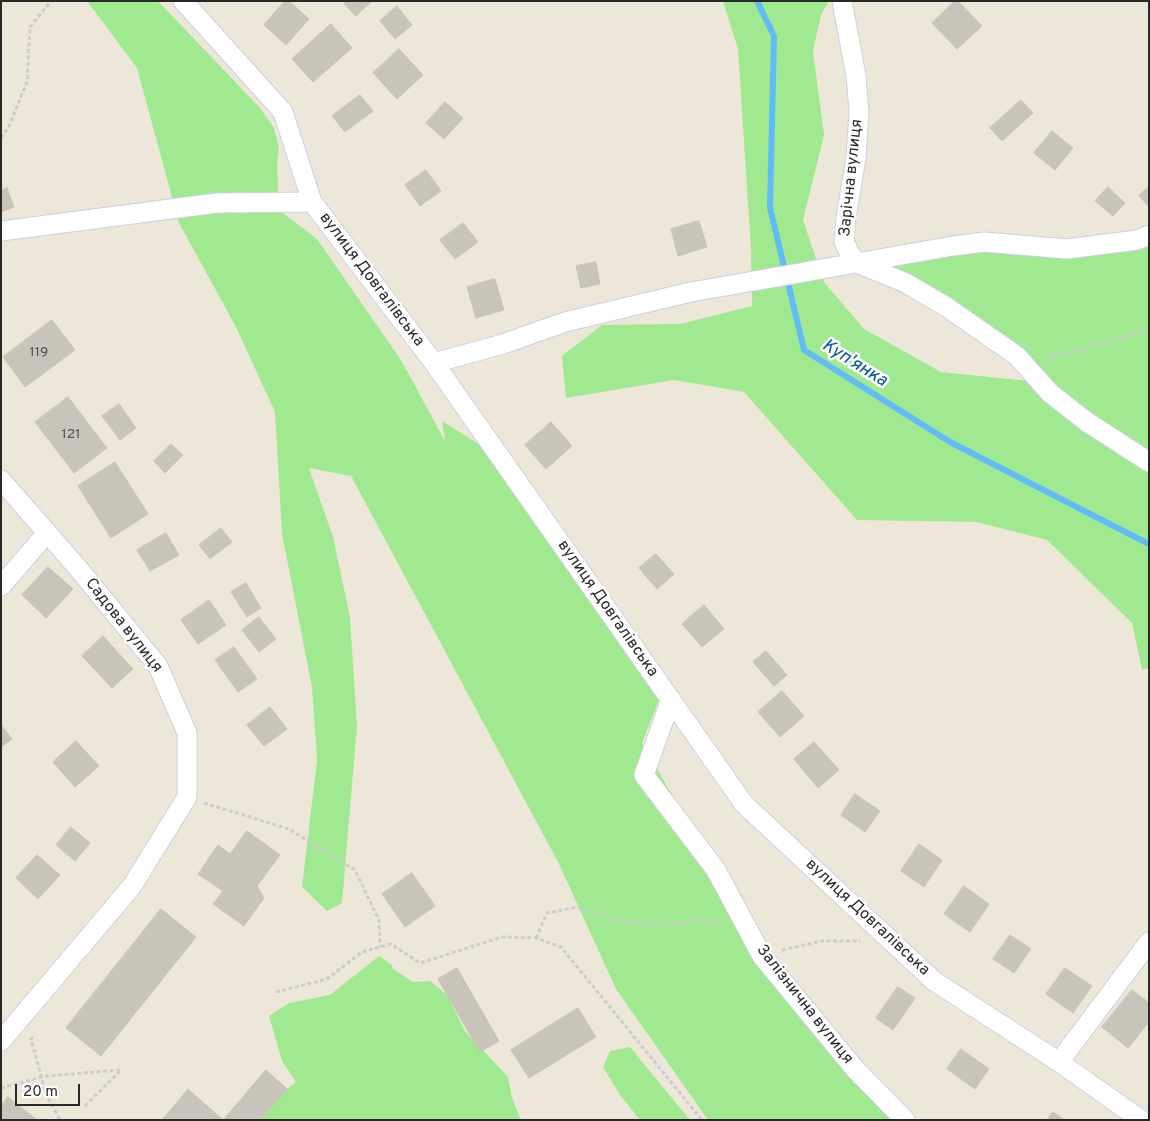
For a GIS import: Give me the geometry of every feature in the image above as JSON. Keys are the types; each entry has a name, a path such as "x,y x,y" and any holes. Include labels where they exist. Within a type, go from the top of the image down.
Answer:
{"street":[{"name":"вулиця Довгалівська","path":"183,1 283,112 312,202 434,363 744,804 934,981 1059,1062 1141,1120"},
{"name":"Зарічна вулиця","path":"842,1 856,76 858,110 856,158 844,242 857,263"},
{"path":"1,231 216,203 312,202"},
{"path":"434,363 502,344 565,322 691,292 801,272 984,242 1066,250 1137,240 1149,235"},
{"path":"857,263 906,282 948,308 1017,356 1050,393 1087,422 1149,462"},
{"name":"Садова вулиця","path":"1,480 77,566 158,666 187,733 187,797"},
{"path":"1,586 47,533"},
{"name":"Залізнична вулиця","path":"671,699 644,775 716,870 762,956 855,1069 906,1120"},
{"path":"1,1041 132,886 187,797"},
{"path":"1059,1062 1149,942"}],"path":[{"path":"1,138 9,126 27,82 30,27 51,1"},
{"path":"1025,365 1149,330"},
{"path":"187,797 289,829 355,870 379,920 380,947"},
{"path":"536,938 547,913 578,907 638,924 674,924 705,920 731,925 753,941 782,950 822,940 892,941"},
{"path":"276,992 327,979 362,952 390,944 420,963 502,937 536,938 561,948 702,1120"},
{"path":"37,1031 31,1039 46,1094 60,1120"},
{"path":"1,1088 41,1077 120,1070 85,1106"}],"green space":[{"path":"87,1 158,1 260,108 274,128 279,148 277,166 279,210 317,239 401,360 445,441 442,421 480,445 533,513 661,695 642,743 716,870 747,928 892,1120 708,1120 616,989 558,862 351,476 309,468 333,537 350,617 357,726 342,903 327,911 302,887 317,760 312,687 282,534 275,412 236,327 179,223 137,68"},
{"path":"723,1 829,1 821,15 813,51 824,135 803,220 824,282 864,329 941,372 1038,382 987,335 857,263 1019,245 1149,235 1149,668 1142,670 1132,623 1047,540 977,522 857,520 744,392 674,380 566,398 562,356 602,325 680,324 752,306 751,250 738,49"},
{"path":"379,956 392,965 393,969 413,982 430,981 447,995 465,1031 508,1077 512,1098 521,1120 260,1120 287,1089 296,1082 282,1061 269,1016 289,1003 330,995"},
{"path":"630,1047 690,1120 640,1120 620,1095 603,1067 610,1051"}],"building":[{"path":"285,1 289,1 309,19 286,45 264,25"},
{"path":"346,1 372,1 356,16 344,4"},
{"path":"955,1 958,1 982,26 957,49 932,23"},
{"path":"397,6 412,25 395,39 380,21"},
{"path":"331,24 352,48 313,82 292,59"},
{"path":"399,49 423,75 397,99 373,73"},
{"path":"360,95 373,111 345,132 332,116"},
{"path":"1021,100 1033,113 1002,141 990,128"},
{"path":"445,102 463,118 444,139 426,123"},
{"path":"1052,131 1073,148 1055,170 1034,153"},
{"path":"426,170 441,191 420,206 405,185"},
{"path":"1108,187 1125,203 1113,216 1095,201"},
{"path":"1149,187 1149,204 1147,205 1139,195"},
{"path":"7,188 14,207 1,212 1,191"},
{"path":"699,221 707,247 678,256 671,229"},
{"path":"463,223 478,242 455,259 440,240"},
{"path":"596,262 600,284 581,288 576,266"},
{"path":"495,279 504,310 476,318 467,287"},
{"path":"52,320 75,350 25,387 3,357"},
{"path":"68,397 107,448 74,473 35,422"},
{"path":"119,404 136,428 120,440 102,416"},
{"path":"551,422 572,446 546,469 525,445"},
{"path":"171,444 183,455 165,473 154,461"},
{"path":"115,462 148,514 111,538 78,486"},
{"path":"221,528 232,542 210,559 199,545"},
{"path":"166,533 179,555 150,571 137,550"},
{"path":"656,554 674,574 657,589 639,568"},
{"path":"48,567 73,589 46,618 22,595"},
{"path":"246,583 261,608 247,617 231,592"},
{"path":"209,600 226,625 198,644 181,620"},
{"path":"704,605 724,629 702,647 682,624"},
{"path":"259,617 276,639 259,652 242,630"},
{"path":"103,636 133,669 112,688 82,656"},
{"path":"234,647 257,679 238,692 215,660"},
{"path":"766,651 787,675 774,686 753,662"},
{"path":"782,691 804,716 780,737 758,712"},
{"path":"270,707 287,729 264,746 247,725"},
{"path":"1,725 12,739 1,747"},
{"path":"76,741 99,766 75,787 53,762"},
{"path":"814,742 839,770 818,788 794,759"},
{"path":"855,794 880,811 865,832 841,815"},
{"path":"71,827 90,843 75,861 56,845"},
{"path":"247,831 280,855 257,886 264,898 244,926 213,904 223,891 198,874 218,845 230,854"},
{"path":"919,844 942,860 924,887 901,871"},
{"path":"37,855 60,875 38,899 16,878"},
{"path":"412,873 435,906 405,927 382,894"},
{"path":"964,886 989,904 970,932 944,914"},
{"path":"161,909 196,937 101,1056 66,1028"},
{"path":"1010,935 1031,949 1014,973 993,959"},
{"path":"457,968 499,1041 480,1052 438,979"},
{"path":"1065,968 1092,986 1073,1013 1046,994"},
{"path":"898,987 915,998 893,1030 876,1018"},
{"path":"1132,990 1149,1003 1149,1022 1128,1048 1102,1027"},
{"path":"578,1008 596,1037 529,1078 511,1050"},
{"path":"961,1049 989,1069 975,1089 947,1069"},
{"path":"266,1070 287,1089 260,1120 223,1120"},
{"path":"188,1089 223,1120 162,1120"},
{"path":"8,1097 37,1120 1,1120 1,1106"},
{"path":"1053,1112 1063,1119 1063,1120 1047,1120"}],"waterway":[{"name":"Куп'янка","path":"757,1 774,36 770,208 804,350 950,442 1149,544"}]}
